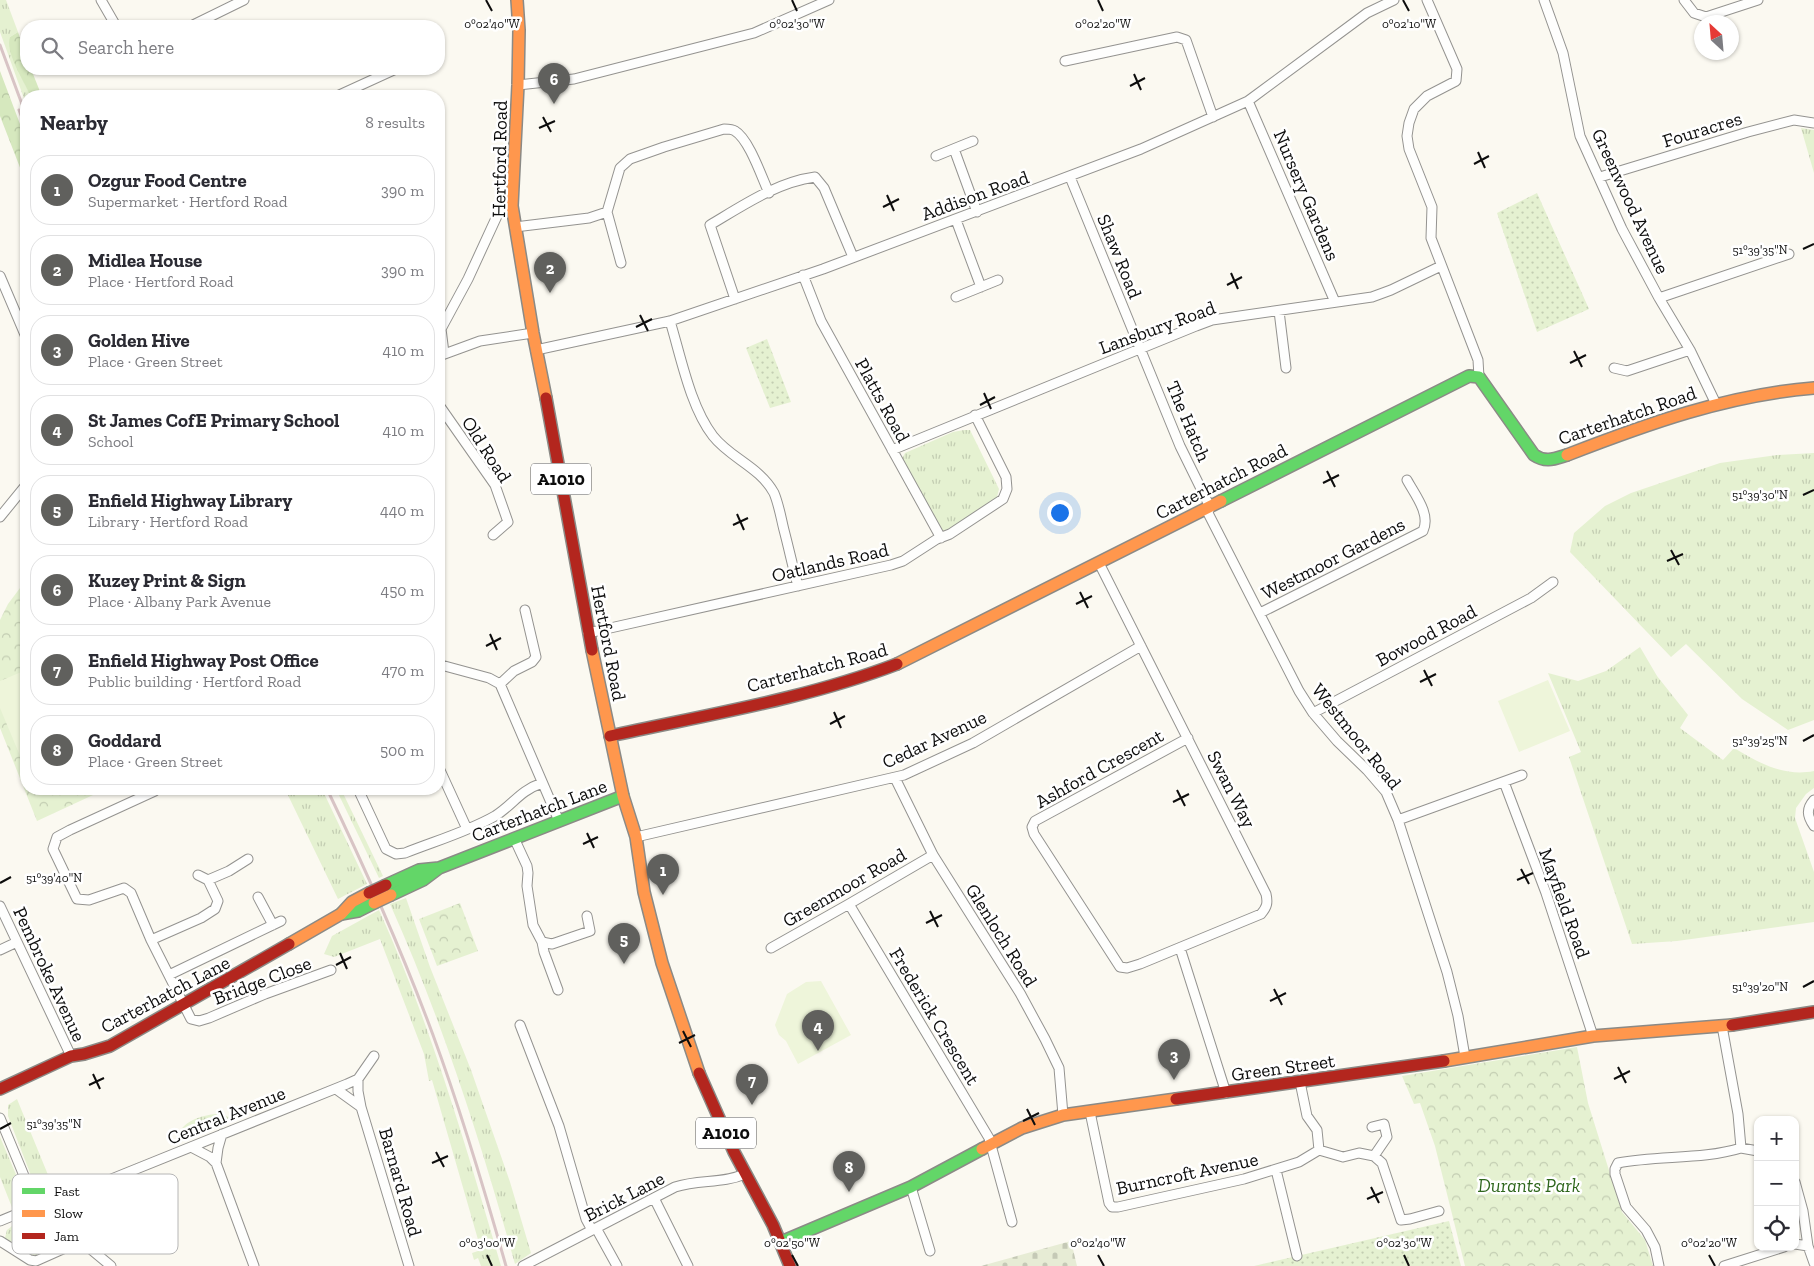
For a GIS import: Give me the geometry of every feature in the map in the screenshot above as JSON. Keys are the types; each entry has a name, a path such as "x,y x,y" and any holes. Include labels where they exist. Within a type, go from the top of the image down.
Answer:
{"street":[{"path":"101,0 113,20"},
{"path":"203,20 244,0"},
{"name":"Hertford Road","path":"517,0 519,30 518,85 512,206 533,334 549,410 588,633 610,736 623,796 636,837 644,892 662,963 697,1066 745,1174 781,1242 790,1266"},
{"path":"518,85 574,80 754,33 829,0"},
{"name":"Addison Road","path":"536,350 670,321 956,220 1141,150 1248,101 1367,12 1394,0"},
{"path":"1427,0 1456,69 1456,81 1427,96 1414,109 1407,136 1409,149 1432,207 1431,238 1478,360 1479,376"},
{"name":"Greenwood Avenue","path":"1544,0 1563,52 1580,136 1622,229 1659,298 1690,350 1716,404"},
{"path":"1684,0 1694,13 1706,17 1758,0"},
{"path":"1065,61 1177,37 1186,40 1213,117"},
{"path":"350,90 383,75"},
{"name":"Nursery Gardens","path":"1248,101 1335,302"},
{"name":"Fouracres","path":"1600,177 1794,120 1814,123"},
{"path":"621,263 607,212 620,168 630,160 664,146 724,128 734,129 742,136 769,193"},
{"path":"936,156 973,141"},
{"path":"954,149 977,212"},
{"path":"735,299 710,225 798,179 815,177 824,188 853,257"},
{"name":"Shaw Road","path":"1070,177 1140,348"},
{"path":"445,322 498,216 503,209 512,206"},
{"path":"515,227 589,218 607,212"},
{"path":"956,220 980,287"},
{"path":"1659,298 1788,254"},
{"name":"Lansbury Road","path":"892,450 1212,320 1372,297 1441,266"},
{"name":"Platts Road","path":"803,275 820,321 941,538"},
{"path":"0,276 20,323"},
{"path":"956,297 998,280"},
{"path":"1279,311 1286,368"},
{"path":"670,321 701,417 713,436 754,470 773,492 779,507 798,586"},
{"path":"445,353 480,341 533,334"},
{"name":"The Hatch","path":"1140,348 1180,446 1210,507"},
{"path":"1614,368 1627,371 1690,350"},
{"name":"Carterhatch Road","path":"610,736 809,692 871,674 934,647 1470,376 1479,376 1534,455 1544,460 1554,459 1653,423 1716,404 1766,393 1814,388"},
{"name":"Old Road","path":"445,413 495,485 508,522 492,535"},
{"name":"Oatlands Road","path":"588,633 903,561 950,534 1003,499 1007,489 1006,477 975,415"},
{"name":"Westmoor Gardens","path":"1260,613 1423,531 1426,520 1424,512 1407,480"},
{"path":"0,517 20,492"},
{"name":"Westmoor Road","path":"1210,507 1208,513 1299,691 1313,714 1337,741 1368,770 1386,792 1398,820 1447,972 1458,1016 1465,1057"},
{"name":"Swan Way","path":"1099,563 1266,894 1268,902 1261,914 1140,964"},
{"name":"Bowood Road","path":"1313,714 1531,598 1553,582"},
{"path":"500,684 514,671 532,662 536,657 524,610"},
{"name":"Cedar Avenue","path":"636,837 895,778 973,743 1141,646"},
{"path":"445,667 489,678 500,684 559,821"},
{"name":"Ashford Crescent","path":"1140,964 1127,968 1120,967 1115,961 1034,834 1032,827 1035,822 1046,815 1188,738"},
{"path":"1398,820 1522,775"},
{"name":"Glenloch Road","path":"895,778 933,855 1020,993 1045,1039 1059,1068 1064,1116"},
{"path":"445,781 468,829"},
{"name":"Mayfield Road","path":"1504,782 1546,892 1593,1036"},
{"path":"361,795 386,850 396,854 405,853 468,829 496,815 516,797 531,787 542,783"},
{"name":"Bridge Close","path":"146,795 57,837 53,849 77,899 89,900 124,888 131,893 151,940 191,1019 199,1021 331,970"},
{"name":"Carterhatch Lane","path":"0,1089 70,1056 83,1056 96,1051 184,1005 341,914 352,902 372,898 419,870 440,868 623,796"},
{"path":"1814,800 1810,804 1808,812 1814,826"},
{"path":"514,838 527,866 527,886 533,925 542,942 558,990"},
{"name":"Greenmoor Road","path":"771,948 933,855"},
{"path":"208,880 229,871 248,859"},
{"path":"151,940 201,918 215,909 218,900 208,880 198,875"},
{"name":"Carterhatch Lane","path":"169,975 277,923 258,897"},
{"name":"Frederick Crescent","path":"849,904 989,1138 1012,1222"},
{"name":"Pembroke Avenue","path":"0,906 70,1056"},
{"path":"542,942 552,944 590,931 586,916"},
{"path":"0,950 17,942"},
{"path":"1180,948 1226,1093"},
{"name":"Green Street","path":"781,1242 911,1187 1030,1125 1064,1116 1427,1064 1593,1036 1722,1026 1814,1012"},
{"path":"520,1025 559,1126 586,1219 616,1266"},
{"path":"1722,1026 1738,1114 1741,1148"},
{"name":"Central Avenue","path":"124,1174 358,1078 374,1056"},
{"name":"Barnard Road","path":"358,1078 361,1107 409,1266"},
{"path":"1300,1082 1307,1116 1317,1130 1319,1150 1343,1157 1359,1154 1374,1156 1382,1163 1401,1220 1439,1211"},
{"name":"Barnard Road","path":"336,1088 361,1107"},
{"name":"Burncroft Avenue","path":"1090,1112 1106,1192 1112,1207 1209,1188 1276,1170 1300,1162 1319,1150"},
{"path":"0,1118 23,1174"},
{"path":"1372,1127 1384,1124 1387,1137 1374,1156"},
{"path":"216,1163 222,1134"},
{"path":"191,1147 210,1157 216,1163 254,1266"},
{"path":"1659,1266 1655,1247 1646,1230 1626,1207 1615,1174 1618,1163 1644,1159 1721,1154 1741,1148 1754,1150"},
{"name":"Burncroft Avenue","path":"1276,1170 1297,1256"},
{"name":"Brick Lane","path":"523,1266 684,1184 732,1179 745,1174"},
{"path":"911,1187 930,1251"},
{"path":"1799,1195 1804,1211 1808,1246 1814,1263"},
{"path":"654,1198 688,1266"},
{"name":"Central Avenue","path":"0,1221 12,1216"},
{"path":"0,1241 12,1250"},
{"path":"1799,1245 1808,1246"},
{"path":"1724,1266 1771,1251"},
{"path":"18,1254 30,1263 53,1254"},
{"path":"96,1254 110,1266"}],"green space":[{"path":"0,0 6,0 18,32 10,37 20,75 28,90 21,90 0,32"},
{"path":"18,32 20,38 20,75 12,58 9,43 10,37"},
{"path":"0,71 20,124 20,168 0,116"},
{"path":"20,75 33,75 39,90 28,90"},
{"path":"1801,128 1814,130 1814,173"},
{"path":"1537,193 1589,309 1537,332 1497,213"},
{"path":"767,339 791,402 770,408 746,348"},
{"path":"970,430 999,489 997,497 979,511 946,531 940,530 901,461 905,453 953,432"},
{"path":"1814,453 1814,720 1788,730 1742,699 1686,644 1671,657 1570,552 1574,533 1605,506 1631,493 1720,463 1777,455"},
{"path":"20,588 20,778 0,728 0,620 8,604"},
{"path":"1640,647 1657,676 1688,715 1680,728 1723,760 1734,748 1753,759 1782,770 1792,772 1814,771 1814,788 1806,794 1796,808 1795,818 1814,872 1814,922 1677,941 1632,944 1569,757 1581,752 1548,673 1578,681 1606,671"},
{"path":"20,673 20,756 0,708 0,681"},
{"path":"1548,680 1570,731 1519,752 1498,701"},
{"path":"27,795 93,795 37,821"},
{"path":"288,795 325,795 367,884 338,899"},
{"path":"339,795 344,795 383,876 379,878"},
{"path":"406,898 430,967 471,1070 510,1182 531,1253 515,1264 459,1082 427,992 390,904"},
{"path":"460,903 478,951 437,966 419,919"},
{"path":"379,910 398,953 431,1042 461,1131 501,1266 481,1266 478,1258 474,1260 472,1253 481,1250 432,1080 429,1081 424,1054 380,939 334,957 324,954 332,936"},
{"path":"821,981 851,1035 798,1064 786,1041 779,1035 775,1025 787,994 806,982"},
{"name":"Durants Park","path":"1577,1047 1588,1103 1622,1212 1645,1240 1653,1266 1465,1266 1435,1146 1420,1103 1414,1104 1402,1076"},
{"path":"17,1099 48,1174 30,1174 8,1116 8,1105"},
{"path":"219,1114 227,1116 231,1121 178,1143 178,1136 186,1125 199,1118"},
{"path":"0,1137 16,1174 12,1174 12,1207 0,1177"},
{"path":"1449,1221 1461,1266 1254,1266"},
{"path":"12,1226 12,1245 5,1238 7,1230"},
{"path":"1071,1241 1077,1266 981,1266"},
{"path":"29,1254 42,1254 35,1257"}],"railway":[{"path":"0,45 20,99"},
{"path":"330,795 383,911 433,1035 472,1150 506,1266"}],"traffic: fast":[{"path":"1221,501 1469,376 1479,377 1534,455 1546,460 1567,455"},
{"path":"386,885 419,870 439,868 623,796"},
{"path":"391,895 423,880 439,868"},
{"path":"341,914 358,911 374,903"},
{"path":"781,1242 911,1187 982,1149"}],"traffic: slow":[{"path":"517,0 519,30 518,85 512,206 546,398"},
{"path":"1567,455 1627,432 1688,412 1750,397 1814,388"},
{"path":"897,664 1221,501"},
{"path":"592,650 623,796 636,837 644,892 662,963 699,1073"},
{"path":"289,944 341,914 352,902 369,893"},
{"path":"374,903 391,895"},
{"path":"1444,1061 1593,1036 1732,1025"},
{"path":"982,1149 1022,1128 1063,1115 1176,1099"}],"traffic: jam":[{"path":"546,398 592,650"},
{"path":"610,736 791,697 897,664"},
{"path":"369,893 386,885"},
{"path":"0,1089 71,1056 110,1046 289,944"},
{"path":"1732,1025 1814,1012"},
{"path":"1176,1099 1444,1061"},
{"path":"699,1073 734,1152 773,1225 790,1266"}],"place":[{"name":"Kuzey Print & Sign","path":"554,104"},
{"name":"Midlea House","path":"550,293"},
{"name":"Ozgur Food Centre","path":"663,895"},
{"name":"Enfield Highway Library","path":"624,964"},
{"name":"St James CofE Primary School","path":"818,1051"},
{"name":"Golden Hive","path":"1174,1080"},
{"name":"Enfield Highway Post Office","path":"752,1105"},
{"name":"Goddard","path":"849,1192"}]}
